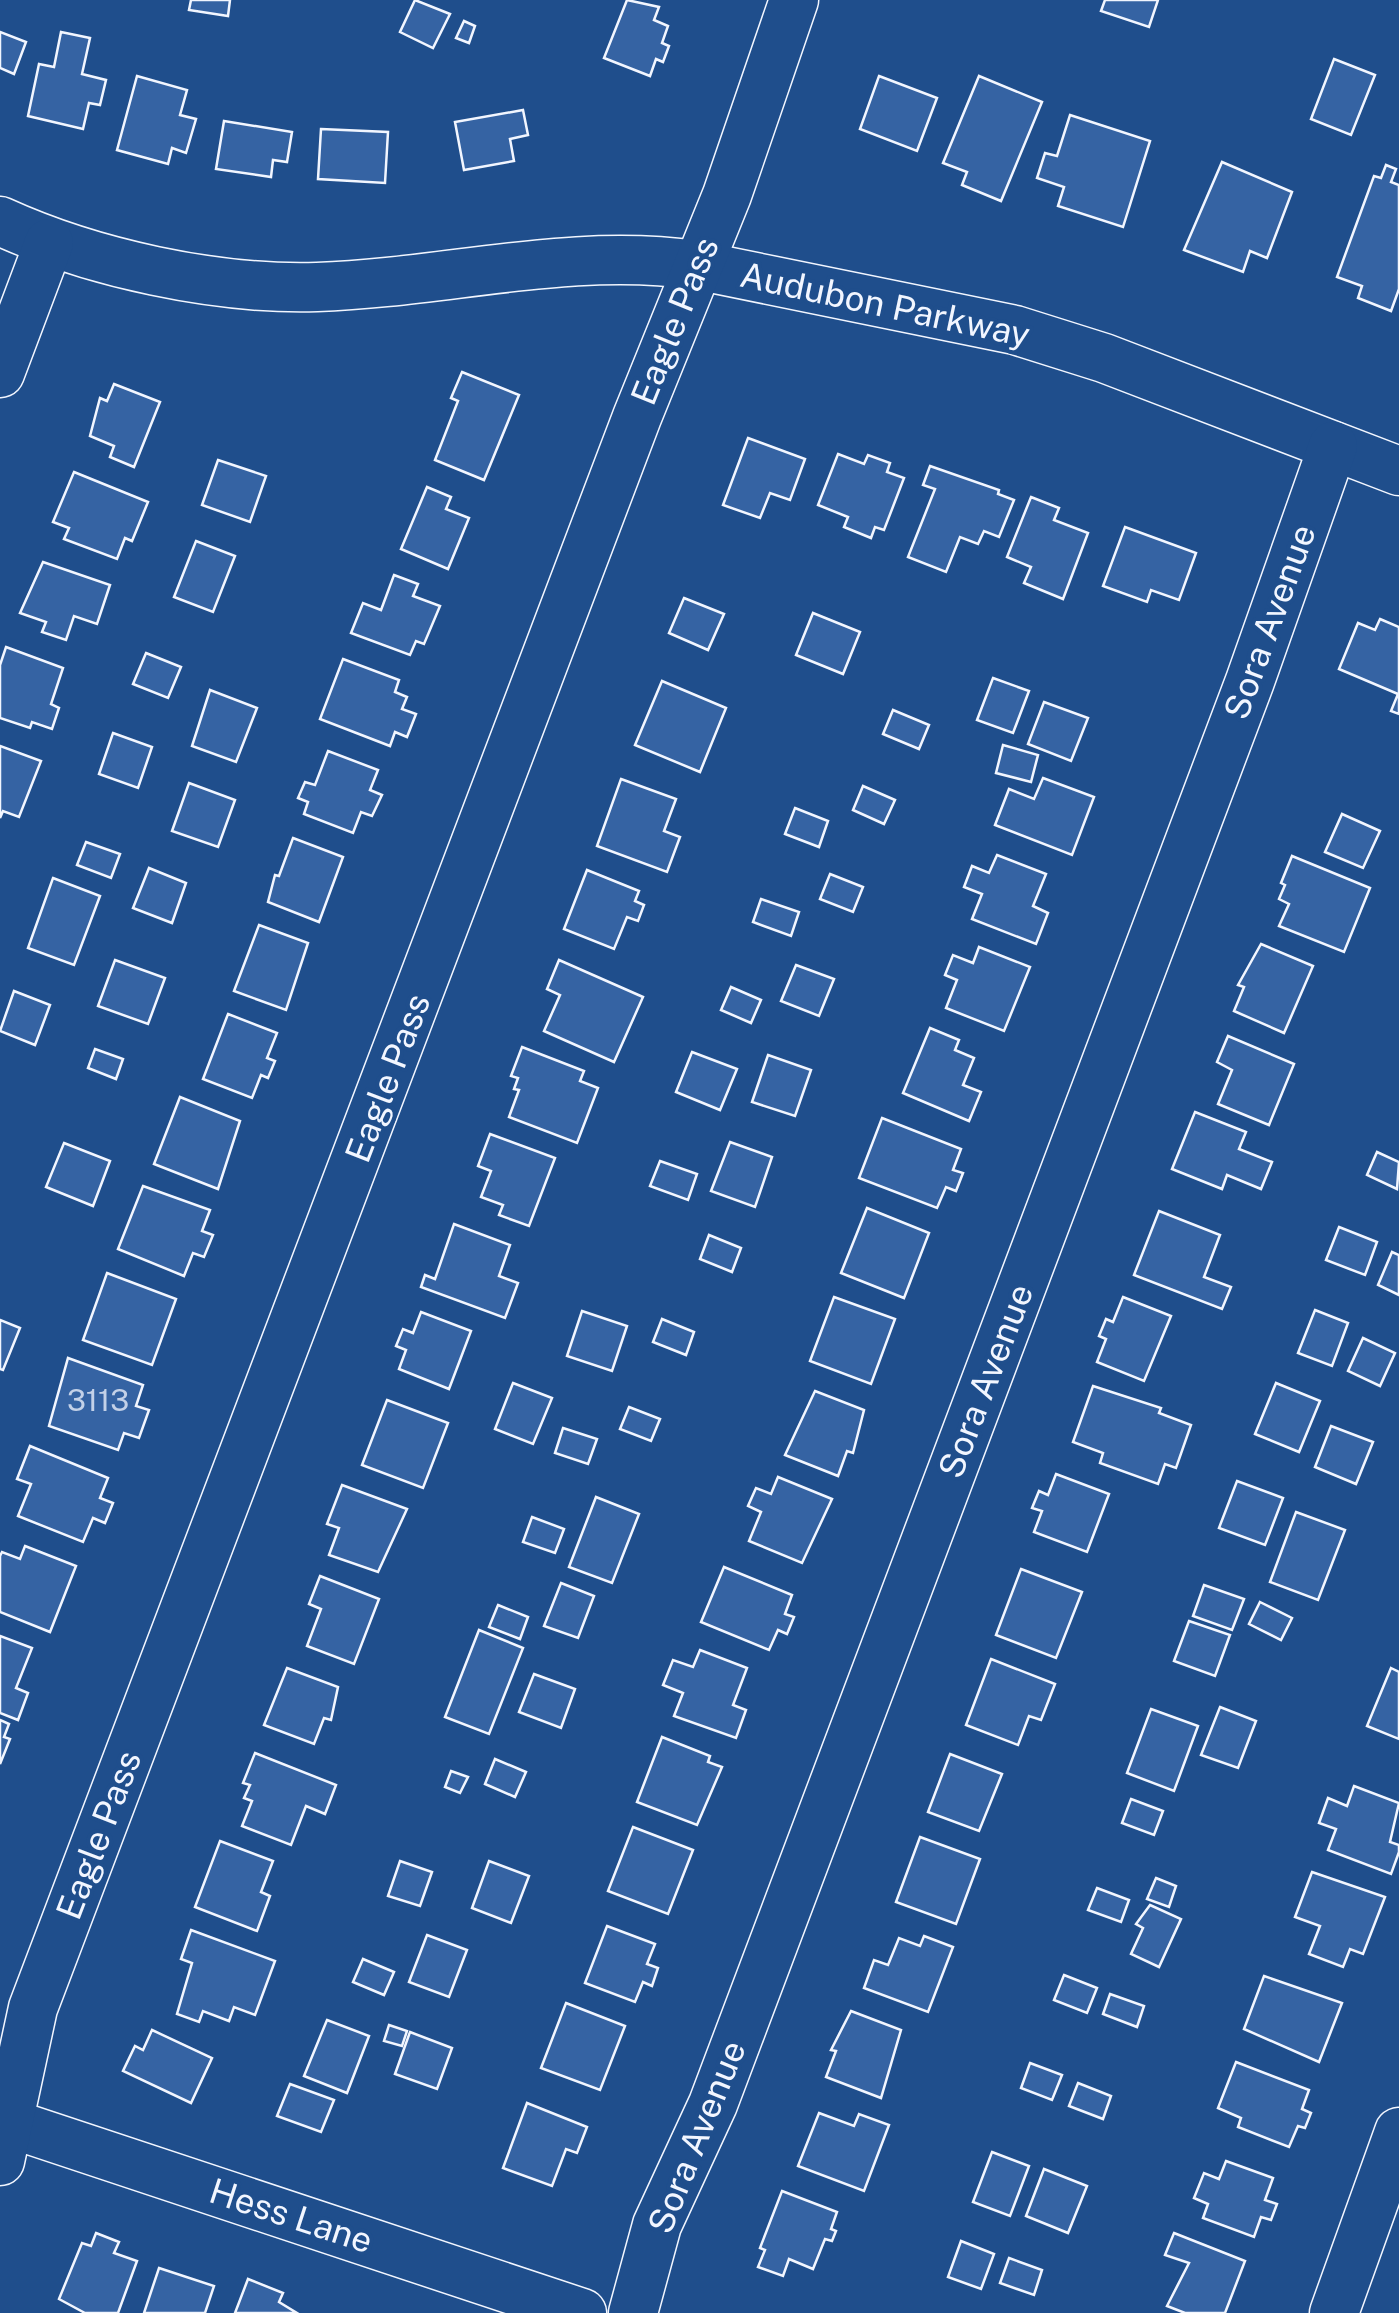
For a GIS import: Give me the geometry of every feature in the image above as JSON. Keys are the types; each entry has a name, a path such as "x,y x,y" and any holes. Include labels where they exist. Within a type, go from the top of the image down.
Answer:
{"street":[{"name":"Eagle Pass","path":"2,2134 33,2008 696,265 727,195 794,0"},
{"name":"Audubon Parkway","path":"0,221 96,260 236,281 316,287 575,261 654,259 696,265 1014,330 1104,358 1399,471"},
{"path":"0,373 48,243"},
{"name":"Sora Avenue","path":"634,2313 657,2225 713,2104 1250,681 1333,446"},
{"path":"1334,2313 1399,2132"},
{"name":"Hess Lane","path":"2,2134 582,2313"}],"building":[{"path":"191,0 230,0 228,16 189,10"},
{"path":"415,0 450,14 433,48 400,32"},
{"path":"627,0 659,7 654,20 668,26 662,43 669,46 663,62 656,59 650,76 604,58"},
{"path":"1105,0 1158,0 1149,27 1101,11"},
{"path":"464,21 475,26 469,43 456,38"},
{"path":"0,32 26,42 14,74 0,68"},
{"path":"61,32 90,38 82,74 106,80 100,105 89,103 83,129 28,116 39,64 54,67"},
{"path":"1334,59 1375,75 1351,135 1311,119"},
{"path":"137,76 187,90 180,115 196,119 186,153 172,148 168,164 117,150"},
{"path":"879,76 937,98 917,151 860,129"},
{"path":"979,76 1042,102 1001,201 962,185 967,172 943,163"},
{"path":"523,110 528,135 510,139 514,161 464,170 455,122"},
{"path":"1070,115 1150,141 1123,227 1058,206 1064,187 1037,178 1045,153 1057,156"},
{"path":"224,121 292,132 287,162 273,160 271,177 216,169"},
{"path":"321,129 388,132 385,183 318,179"},
{"path":"1222,162 1292,192 1267,258 1250,251 1243,272 1184,250"},
{"path":"1386,165 1396,169 1391,182 1399,185 1399,289 1391,311 1358,298 1362,286 1337,277 1374,176 1381,178"},
{"path":"462,372 519,395 484,480 435,460 458,401 451,398"},
{"path":"114,384 160,402 134,467 110,457 114,446 90,436 100,398 107,401"},
{"path":"748,438 805,459 790,500 770,493 760,518 723,505"},
{"path":"838,454 864,464 868,455 890,463 887,472 904,478 884,530 875,527 871,538 844,527 848,517 818,505"},
{"path":"218,460 266,476 250,522 202,505"},
{"path":"930,466 999,490 998,494 1014,500 999,537 984,531 978,544 960,537 946,572 908,557 935,489 923,485"},
{"path":"74,472 148,502 132,541 125,538 117,559 64,539 69,528 53,522"},
{"path":"427,487 451,497 446,509 469,518 448,569 401,549"},
{"path":"1031,497 1059,508 1054,520 1088,533 1063,599 1024,583 1031,567 1007,557"},
{"path":"1125,527 1196,553 1179,600 1151,590 1147,602 1103,586"},
{"path":"196,541 235,556 213,612 174,597"},
{"path":"43,562 110,585 97,624 74,616 66,640 42,632 46,622 20,613"},
{"path":"394,575 418,584 413,596 440,606 424,644 416,641 410,655 351,633 363,603 381,610"},
{"path":"684,598 724,614 708,650 669,633"},
{"path":"813,613 860,632 843,674 796,655"},
{"path":"1380,619 1399,627 1399,714 1391,711 1398,694 1339,669 1358,623 1375,630"},
{"path":"6,647 63,668 51,704 59,708 52,729 32,722 30,728 0,718 0,665"},
{"path":"146,653 181,667 168,698 133,684"},
{"path":"343,659 399,680 395,692 407,697 402,709 416,714 407,737 395,732 390,746 320,719"},
{"path":"993,678 1029,691 1013,733 977,720"},
{"path":"662,681 726,708 700,772 635,745"},
{"path":"210,690 257,708 236,762 192,746"},
{"path":"1044,702 1088,718 1071,761 1028,744"},
{"path":"893,710 929,725 919,749 883,734"},
{"path":"113,733 152,747 138,788 99,774"},
{"path":"1003,745 1038,755 1031,782 996,773"},
{"path":"0,746 41,761 19,817 3,811 0,818"},
{"path":"328,751 378,770 370,790 382,795 372,816 361,812 353,833 304,814 308,802 298,798 305,782 315,785"},
{"path":"1043,778 1094,797 1072,855 995,825 1009,789 1034,799"},
{"path":"621,779 676,799 664,831 680,837 667,872 597,846"},
{"path":"189,783 235,800 218,847 172,831"},
{"path":"863,786 895,800 884,824 853,810"},
{"path":"795,808 828,821 819,847 785,834"},
{"path":"1342,814 1380,831 1363,868 1325,852"},
{"path":"293,838 343,857 319,922 268,902 275,875 279,876"},
{"path":"86,842 120,854 111,878 77,865"},
{"path":"997,855 1046,874 1033,906 1048,913 1036,944 972,919 982,894 964,887 972,866 989,873"},
{"path":"1292,856 1370,888 1344,952 1279,926 1289,904 1279,899 1285,885 1281,883"},
{"path":"149,868 186,883 172,923 133,908"},
{"path":"587,870 639,891 635,901 644,905 638,921 627,917 614,949 564,929"},
{"path":"830,874 863,887 853,912 820,899"},
{"path":"53,878 100,896 74,965 28,948"},
{"path":"761,899 799,912 791,936 753,922"},
{"path":"259,925 308,943 286,1010 234,991"},
{"path":"1261,944 1313,966 1284,1033 1234,1011 1244,987 1238,985"},
{"path":"979,947 1030,967 1004,1031 946,1008 957,980 945,975 953,955 973,963"},
{"path":"115,960 165,978 148,1024 98,1006"},
{"path":"559,960 643,997 614,1062 544,1031 560,995 547,989"},
{"path":"796,965 834,979 819,1016 781,1001"},
{"path":"731,987 761,1000 751,1023 721,1010"},
{"path":"14,991 50,1005 35,1045 0,1031"},
{"path":"228,1014 277,1033 267,1058 275,1061 268,1078 261,1075 252,1098 203,1079"},
{"path":"930,1028 959,1040 955,1050 974,1058 963,1085 981,1092 969,1121 903,1093"},
{"path":"1228,1036 1294,1064 1269,1125 1218,1104 1232,1070 1217,1062"},
{"path":"522,1047 584,1071 580,1081 598,1088 577,1143 509,1117 519,1090 514,1089 518,1078 511,1076"},
{"path":"95,1049 123,1059 116,1079 88,1068"},
{"path":"692,1052 737,1069 720,1110 676,1092"},
{"path":"768,1055 811,1070 795,1116 752,1102"},
{"path":"180,1097 240,1121 218,1189 154,1164"},
{"path":"1195,1112 1246,1132 1239,1149 1272,1162 1261,1189 1227,1175 1222,1189 1172,1169"},
{"path":"882,1118 961,1149 953,1170 963,1173 956,1191 946,1187 937,1208 859,1178"},
{"path":"490,1134 555,1158 529,1226 499,1215 503,1205 481,1197 491,1171 478,1166"},
{"path":"730,1142 772,1157 755,1207 711,1191"},
{"path":"64,1143 110,1161 93,1206 46,1187"},
{"path":"1377,1152 1399,1162 1397,1189 1367,1175"},
{"path":"660,1161 697,1174 688,1200 650,1186"},
{"path":"143,1186 210,1210 202,1231 213,1235 204,1257 193,1253 184,1276 118,1249"},
{"path":"867,1208 929,1233 904,1298 841,1273"},
{"path":"1159,1211 1220,1235 1204,1277 1231,1287 1222,1309 1134,1275"},
{"path":"454,1224 510,1245 499,1276 518,1283 505,1318 421,1287 425,1275 435,1279"},
{"path":"1339,1227 1377,1242 1365,1275 1326,1260"},
{"path":"709,1235 741,1248 732,1272 700,1259"},
{"path":"1392,1252 1399,1255 1399,1295 1378,1285"},
{"path":"107,1273 176,1299 152,1365 83,1340"},
{"path":"834,1297 895,1319 871,1384 810,1361"},
{"path":"1123,1297 1171,1316 1144,1381 1097,1362 1106,1339 1099,1336 1106,1319 1113,1322"},
{"path":"1315,1310 1348,1323 1332,1366 1298,1353"},
{"path":"582,1311 627,1326 612,1371 567,1356"},
{"path":"421,1312 471,1331 449,1389 399,1369 406,1350 396,1346 403,1329 413,1333"},
{"path":"662,1319 694,1332 686,1355 653,1342"},
{"path":"0,1320 20,1328 3,1370 0,1369"},
{"path":"1363,1338 1395,1353 1380,1386 1348,1371"},
{"path":"68,1358 143,1385 136,1406 149,1410 139,1438 124,1433 118,1450 49,1426"},
{"path":"513,1383 552,1398 533,1444 495,1429"},
{"path":"1276,1383 1320,1401 1299,1452 1255,1434"},
{"path":"1093,1386 1161,1408 1159,1413 1191,1425 1176,1468 1165,1464 1158,1484 1100,1463 1103,1453 1073,1442"},
{"path":"815,1391 864,1410 853,1453 847,1451 838,1476 785,1455"},
{"path":"387,1400 448,1423 423,1488 362,1465"},
{"path":"629,1407 660,1419 651,1441 620,1429"},
{"path":"1331,1426 1373,1442 1356,1484 1315,1467"},
{"path":"563,1428 597,1439 588,1464 555,1453"},
{"path":"30,1446 108,1478 100,1498 113,1503 105,1523 93,1518 83,1542 18,1516 31,1484 17,1479"},
{"path":"1056,1474 1109,1494 1087,1552 1034,1532 1042,1511 1032,1508 1039,1491 1048,1495"},
{"path":"778,1477 832,1499 802,1563 749,1541 761,1512 748,1506 756,1488 771,1494"},
{"path":"1237,1481 1283,1498 1265,1545 1219,1528"},
{"path":"342,1485 407,1509 378,1572 329,1555 339,1528 327,1524"},
{"path":"596,1497 639,1514 612,1583 569,1567"},
{"path":"1296,1512 1345,1530 1318,1600 1270,1582"},
{"path":"532,1517 564,1529 555,1553 523,1542"},
{"path":"25,1546 76,1566 50,1632 0,1612 0,1556 2,1552 20,1559"},
{"path":"724,1567 792,1595 785,1614 794,1617 787,1634 778,1630 769,1650 701,1622"},
{"path":"1021,1569 1082,1592 1056,1658 996,1635"},
{"path":"320,1576 379,1599 354,1664 307,1646 321,1609 309,1604"},
{"path":"561,1583 594,1596 578,1638 544,1626"},
{"path":"1204,1585 1244,1599 1232,1630 1193,1616"},
{"path":"1260,1602 1292,1618 1281,1640 1249,1624"},
{"path":"498,1605 528,1617 520,1639 489,1627"},
{"path":"1189,1621 1230,1635 1215,1676 1174,1661"},
{"path":"479,1630 523,1648 489,1734 445,1717"},
{"path":"0,1636 32,1648 16,1688 28,1693 18,1720 0,1713"},
{"path":"700,1650 747,1668 733,1705 746,1710 736,1738 674,1716 683,1693 663,1685 673,1660 693,1667"},
{"path":"991,1659 1055,1684 1041,1720 1029,1716 1018,1745 966,1725"},
{"path":"287,1668 338,1687 331,1720 324,1718 314,1744 264,1725"},
{"path":"1391,1668 1399,1672 1399,1739 1367,1726"},
{"path":"534,1674 575,1689 561,1728 519,1712"},
{"path":"1220,1707 1256,1721 1238,1768 1201,1755"},
{"path":"1151,1709 1198,1726 1174,1791 1127,1773"},
{"path":"0,1720 9,1724 4,1737 10,1739 0,1764"},
{"path":"662,1737 710,1756 708,1762 722,1767 697,1825 637,1802"},
{"path":"255,1753 336,1785 325,1814 306,1806 291,1845 242,1826 252,1801 244,1798 250,1785 243,1783"},
{"path":"950,1754 1002,1774 979,1831 928,1812"},
{"path":"495,1759 526,1772 515,1797 485,1784"},
{"path":"451,1771 468,1777 460,1793 445,1787"},
{"path":"1354,1786 1399,1803 1390,1842 1399,1845 1399,1852 1391,1874 1328,1850 1336,1829 1319,1823 1328,1798 1347,1806"},
{"path":"1131,1799 1163,1811 1154,1835 1122,1823"},
{"path":"633,1827 693,1850 668,1914 608,1891"},
{"path":"920,1837 980,1859 956,1924 896,1902"},
{"path":"220,1841 273,1861 261,1892 270,1896 257,1931 195,1907"},
{"path":"400,1861 432,1872 420,1906 388,1896"},
{"path":"489,1861 529,1876 511,1923 472,1908"},
{"path":"1312,1872 1385,1897 1363,1954 1350,1949 1343,1967 1309,1954 1320,1926 1295,1917"},
{"path":"1156,1878 1176,1886 1169,1907 1147,1899"},
{"path":"1097,1888 1129,1900 1121,1922 1088,1910"},
{"path":"1150,1905 1181,1919 1159,1967 1131,1954 1143,1928 1136,1924"},
{"path":"607,1926 655,1944 647,1964 658,1968 652,1986 643,1982 635,2002 585,1983"},
{"path":"191,1930 275,1961 255,2015 234,2007 229,2021 203,2011 199,2022 177,2014 192,1963 181,1959"},
{"path":"427,1935 467,1950 449,1997 409,1982"},
{"path":"924,1936 953,1947 928,2012 864,1988 874,1960 888,1965 899,1938 920,1946"},
{"path":"363,1959 394,1972 384,1995 353,1982"},
{"path":"1064,1975 1097,1988 1087,2013 1054,2000"},
{"path":"1264,1976 1342,2003 1319,2062 1244,2029"},
{"path":"1110,1994 1144,2006 1137,2027 1103,2014"},
{"path":"566,2003 625,2026 600,2090 541,2068"},
{"path":"851,2011 901,2030 881,2098 826,2077 836,2051 831,2050"},
{"path":"327,2020 369,2036 347,2093 304,2076"},
{"path":"389,2025 407,2031 402,2046 384,2041"},
{"path":"152,2030 212,2058 191,2103 123,2071 135,2046 143,2050"},
{"path":"410,2032 452,2048 437,2089 395,2074"},
{"path":"1236,2062 1309,2090 1302,2109 1311,2113 1305,2128 1298,2126 1289,2147 1238,2127 1241,2118 1218,2108"},
{"path":"1030,2063 1062,2075 1052,2100 1021,2088"},
{"path":"1078,2083 1111,2096 1103,2119 1069,2106"},
{"path":"290,2084 334,2100 321,2132 277,2116"},
{"path":"527,2103 587,2127 577,2153 566,2149 552,2186 503,2168"},
{"path":"819,2113 854,2126 859,2114 889,2125 864,2191 798,2166"},
{"path":"992,2152 1029,2166 1010,2216 973,2202"},
{"path":"1226,2161 1273,2178 1265,2200 1277,2204 1271,2220 1261,2217 1254,2237 1203,2218 1208,2204 1194,2198 1204,2173 1219,2179"},
{"path":"1044,2169 1087,2186 1068,2233 1026,2216"},
{"path":"782,2191 837,2212 831,2229 836,2231 832,2241 825,2239 813,2269 789,2259 783,2276 758,2267 765,2250 760,2248"},
{"path":"96,2233 119,2242 114,2253 137,2261 118,2313 85,2313 59,2299 82,2243 91,2246"},
{"path":"1174,2233 1245,2261 1225,2313 1185,2313 1167,2306 1189,2263 1165,2255"},
{"path":"961,2241 994,2254 981,2289 948,2277"},
{"path":"1009,2258 1042,2270 1034,2295 1000,2283"},
{"path":"159,2268 214,2286 205,2313 144,2313"},
{"path":"248,2279 283,2293 279,2302 297,2313 235,2313"}]}
